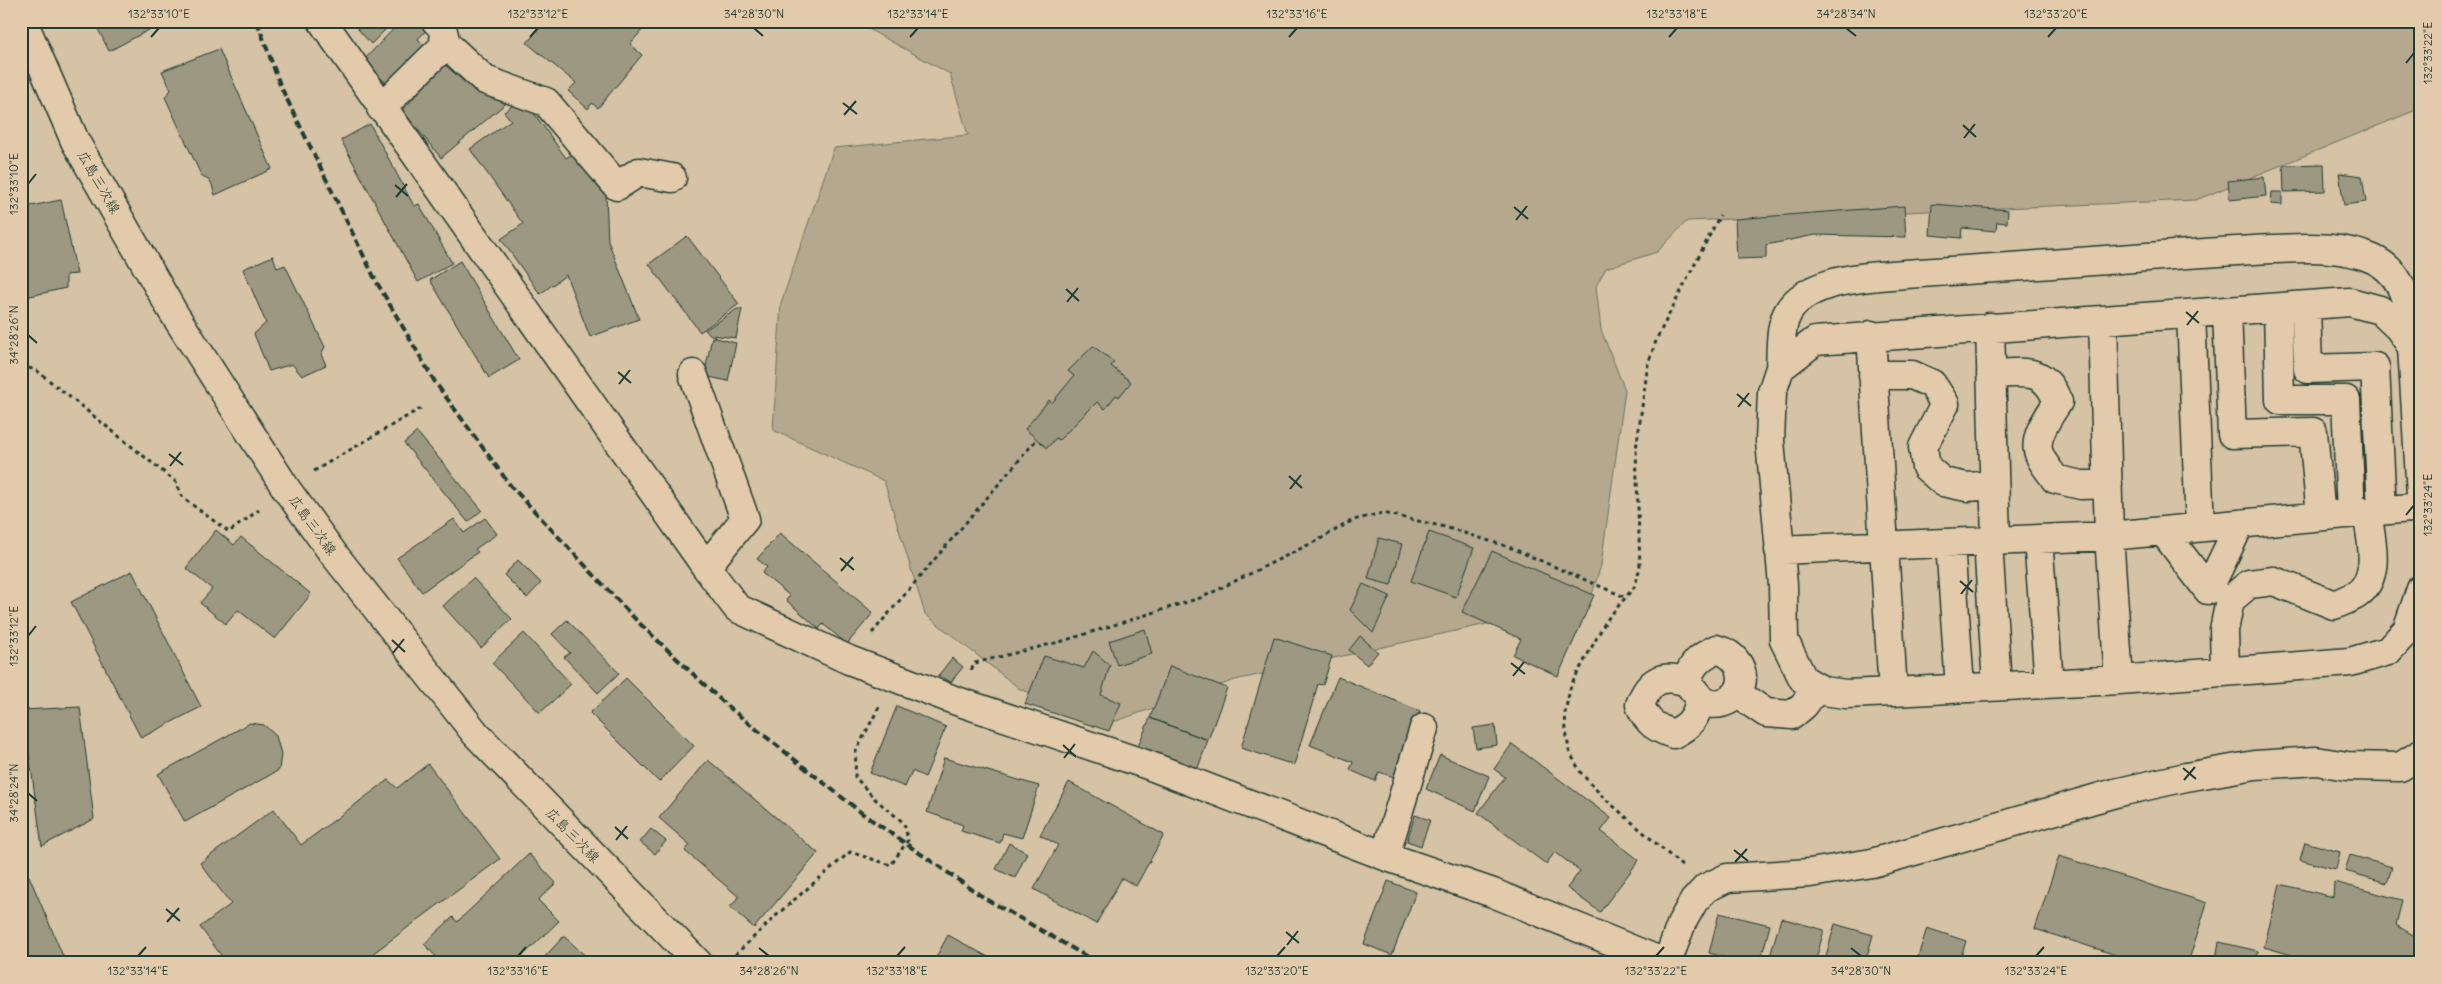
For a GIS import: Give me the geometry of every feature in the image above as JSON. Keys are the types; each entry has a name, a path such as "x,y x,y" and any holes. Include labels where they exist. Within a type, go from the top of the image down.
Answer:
{"street":[{"name":"広島三次線","path":"24,21 76,141 173,312 287,490 332,552 476,734 698,963"},
{"path":"322,21 381,108 737,608 849,660 896,679 1148,765 1385,856 1493,893 1666,963 1682,922 1694,901 1706,888 1727,878 1801,874 1872,863 2115,793 2186,777 2255,765 2316,761 2347,766 2400,767 2421,754"},
{"path":"381,108 443,28 485,80 546,102 617,186 639,172 672,178"},
{"path":"2421,495 2411,319 2406,294 2392,274 2374,260 2352,252 2320,248 2231,251 1855,278 1819,286 1795,304 1783,324 1780,368 1772,392 1770,441 1784,640 1803,679 1823,691 1846,694 2119,680 2350,662 2388,651 2408,630 2421,590"},
{"path":"1780,368 1815,341 1871,335 2227,312 2350,302 2380,310 2412,347"},
{"path":"2306,306 2308,369 2375,367 2367,512"},
{"path":"2225,672 2224,630 2230,600 2248,584 2274,581 2334,604 2356,595 2368,583 2373,562 2367,512 2346,400 2280,400 2278,308"},
{"path":"2227,312 2232,434 2313,432 2321,516"},
{"path":"2191,314 2200,528"},
{"path":"2104,320 2109,536 2119,680"},
{"path":"1990,327 1994,485 1992,541 1997,686"},
{"path":"1871,335 1893,692"},
{"path":"1992,374 2034,373 2051,385 2058,402 2044,422 2039,440 2038,455 2055,479 2082,485 2108,484"},
{"path":"693,374 745,519 706,567"},
{"path":"1873,375 1912,374 1932,384 1945,404 1923,447 1926,467 1943,482 1967,487 1994,485"},
{"path":"1779,550 2109,536 2421,507"},
{"path":"2163,531 2208,590 2240,524"},
{"path":"2038,540 2049,683"},
{"path":"1950,542 1960,688"},
{"path":"1716,649 1728,652 1739,664 1743,679 1738,694 1727,702 1714,705 1704,703 1694,690 1690,669 1699,658 1716,649"},
{"path":"1738,694 1766,713 1792,715 1804,705 1816,687"},
{"path":"1385,856 1424,728"}],"path":[{"path":"1706,888 1603,797 1581,773 1569,751 1565,712 1572,685 1606,621 1635,586 1640,567 1636,449 1648,364 1657,338 1720,215"},
{"path":"21,366 36,370 176,482 183,498 228,532 267,505"},
{"path":"310,474 423,407"},
{"path":"849,660 1037,439"},
{"path":"954,700 975,663 1063,641 1203,597 1322,538 1353,520 1383,513 1445,527 1509,547 1627,598"},
{"path":"735,955 780,912 850,852 891,865 908,840 904,823 875,799 855,777 856,751 870,722 896,679"}],"shaded area":[{"path":"854,21 2421,21 2421,108 2196,200 1687,221 1657,252 1606,268 1596,286 1601,330 1625,390 1601,565 1590,601 1235,680 1110,723 1020,689 925,614 884,481 773,430 781,303 834,148 968,135 950,74"}],"building":[{"path":"94,21 166,21 109,51"},
{"path":"351,21 394,21 371,44"},
{"path":"401,21 421,21 428,28 418,39 428,49 391,88 363,61"},
{"path":"545,21 597,21 605,28 610,21 650,21 630,44 642,55 598,108 592,103 588,109 568,91 576,83 527,43"},
{"path":"219,49 272,169 215,195 211,182 201,175 165,97 171,90 162,71"},
{"path":"445,65 466,83 511,99 441,158 402,110"},
{"path":"523,98 566,158 575,152 606,196 608,241 639,319 590,337 566,275 540,294 501,239 523,224 470,149 511,120 504,112"},
{"path":"370,124 414,206 419,204 452,263 418,282 341,140"},
{"path":"2324,164 2325,191 2284,192 2283,165"},
{"path":"2339,173 2362,176 2366,202 2344,205"},
{"path":"2264,177 2266,196 2230,200 2228,181"},
{"path":"2272,192 2282,192 2282,205 2271,204"},
{"path":"61,200 77,274 66,275 66,288 21,298 21,208"},
{"path":"1932,204 2008,210 2007,223 1997,222 1996,231 1962,228 1961,238 1930,235"},
{"path":"1904,206 1906,237 1815,235 1766,245 1766,258 1737,259 1735,219"},
{"path":"687,236 739,304 700,332 649,264"},
{"path":"273,256 277,268 285,265 325,347 321,354 326,365 302,376 292,364 269,371 254,334 266,323 243,269"},
{"path":"460,261 519,360 489,378 430,280"},
{"path":"737,309 742,309 736,338 711,335 705,330"},
{"path":"712,337 736,343 728,381 704,376"},
{"path":"1093,346 1114,362 1111,366 1131,382 1119,397 1116,395 1105,409 1097,402 1059,440 1056,438 1047,448 1025,429 1049,400 1052,403 1074,376 1068,371"},
{"path":"417,432 482,510 468,522 404,443"},
{"path":"485,518 497,534 475,549 478,552 422,592 397,558 454,519 464,533"},
{"path":"216,530 234,545 241,537 311,594 275,639 238,610 226,624 200,603 212,589 186,568"},
{"path":"1429,532 1474,548 1456,597 1411,581"},
{"path":"780,533 873,613 847,644 823,624 819,629 786,600 790,596 762,573 767,567 757,559"},
{"path":"1379,538 1402,544 1391,585 1368,579"},
{"path":"1492,551 1594,595 1558,676 1513,655 1521,639 1462,612"},
{"path":"518,560 541,583 527,598 504,575"},
{"path":"132,571 201,707 141,738 71,602"},
{"path":"473,578 512,619 481,648 443,606"},
{"path":"1363,584 1390,596 1373,633 1350,610"},
{"path":"567,620 619,673 598,693 564,657 570,653 552,634"},
{"path":"1145,629 1152,654 1117,665 1109,641"},
{"path":"524,633 571,684 540,713 492,663"},
{"path":"1360,636 1378,652 1367,665 1349,650"},
{"path":"1274,637 1332,656 1323,685 1318,684 1294,765 1241,748"},
{"path":"1093,651 1110,665 1101,695 1121,703 1109,731 1025,704 1044,656 1084,668"},
{"path":"952,658 963,667 951,682 938,676"},
{"path":"1170,666 1227,688 1208,740 1150,718"},
{"path":"1338,677 1420,711 1394,777 1379,772 1375,781 1350,770 1353,762 1310,745"},
{"path":"626,678 694,746 659,782 590,713"},
{"path":"897,706 946,727 925,777 912,771 905,787 870,773"},
{"path":"80,707 94,819 42,846 23,710"},
{"path":"1150,718 1208,740 1196,773 1136,751"},
{"path":"250,723 264,725 276,736 281,754 279,770 185,822 158,774"},
{"path":"1495,725 1497,745 1476,748 1473,728"},
{"path":"1512,744 1611,818 1601,831 1639,860 1600,912 1567,888 1580,871 1555,852 1546,864 1478,813 1505,777 1494,769"},
{"path":"1440,755 1489,776 1475,811 1426,789"},
{"path":"944,758 1039,786 1022,838 1003,833 1000,843 961,831 963,825 927,812"},
{"path":"708,760 818,853 754,928 730,907 739,897 685,851 690,845 659,818"},
{"path":"428,764 500,859 360,963 227,963 200,927 231,904 200,863 274,809 301,845 388,780 397,788"},
{"path":"1069,782 1164,835 1136,886 1122,878 1096,924 1034,889 1058,845 1040,835"},
{"path":"1415,815 1430,820 1421,846 1407,841"},
{"path":"651,829 666,841 655,854 640,842"},
{"path":"2305,842 2340,852 2336,869 2300,860"},
{"path":"1009,843 1027,853 1015,878 996,869"},
{"path":"529,854 556,883 538,900 559,921 515,963 442,963 424,944 453,917 457,922"},
{"path":"2350,855 2392,867 2387,883 2345,871"},
{"path":"2059,856 2207,903 2188,963 2141,963 2035,929"},
{"path":"29,876 66,963 21,963 21,880"},
{"path":"1388,881 1416,892 1392,955 1364,944"},
{"path":"2334,882 2402,900 2396,925 2413,935 2418,929 2421,930 2421,963 2357,963 2349,955 2347,963 2320,963 2264,947 2280,884 2333,897"},
{"path":"1719,913 1770,925 1760,963 1746,963 1709,953"},
{"path":"1781,918 1824,930 1815,963 1777,963 1769,960"},
{"path":"1835,924 1873,935 1865,963 1824,963"},
{"path":"1927,928 1966,941 1959,963 1916,963"},
{"path":"948,935 999,963 933,963"},
{"path":"564,936 593,963 539,963"},
{"path":"2219,942 2258,951 2256,963 2215,963"}],"railway":[{"path":"257,21 280,85 376,281 435,382 510,485 637,621 726,705 863,814 983,897 1098,963"}]}
